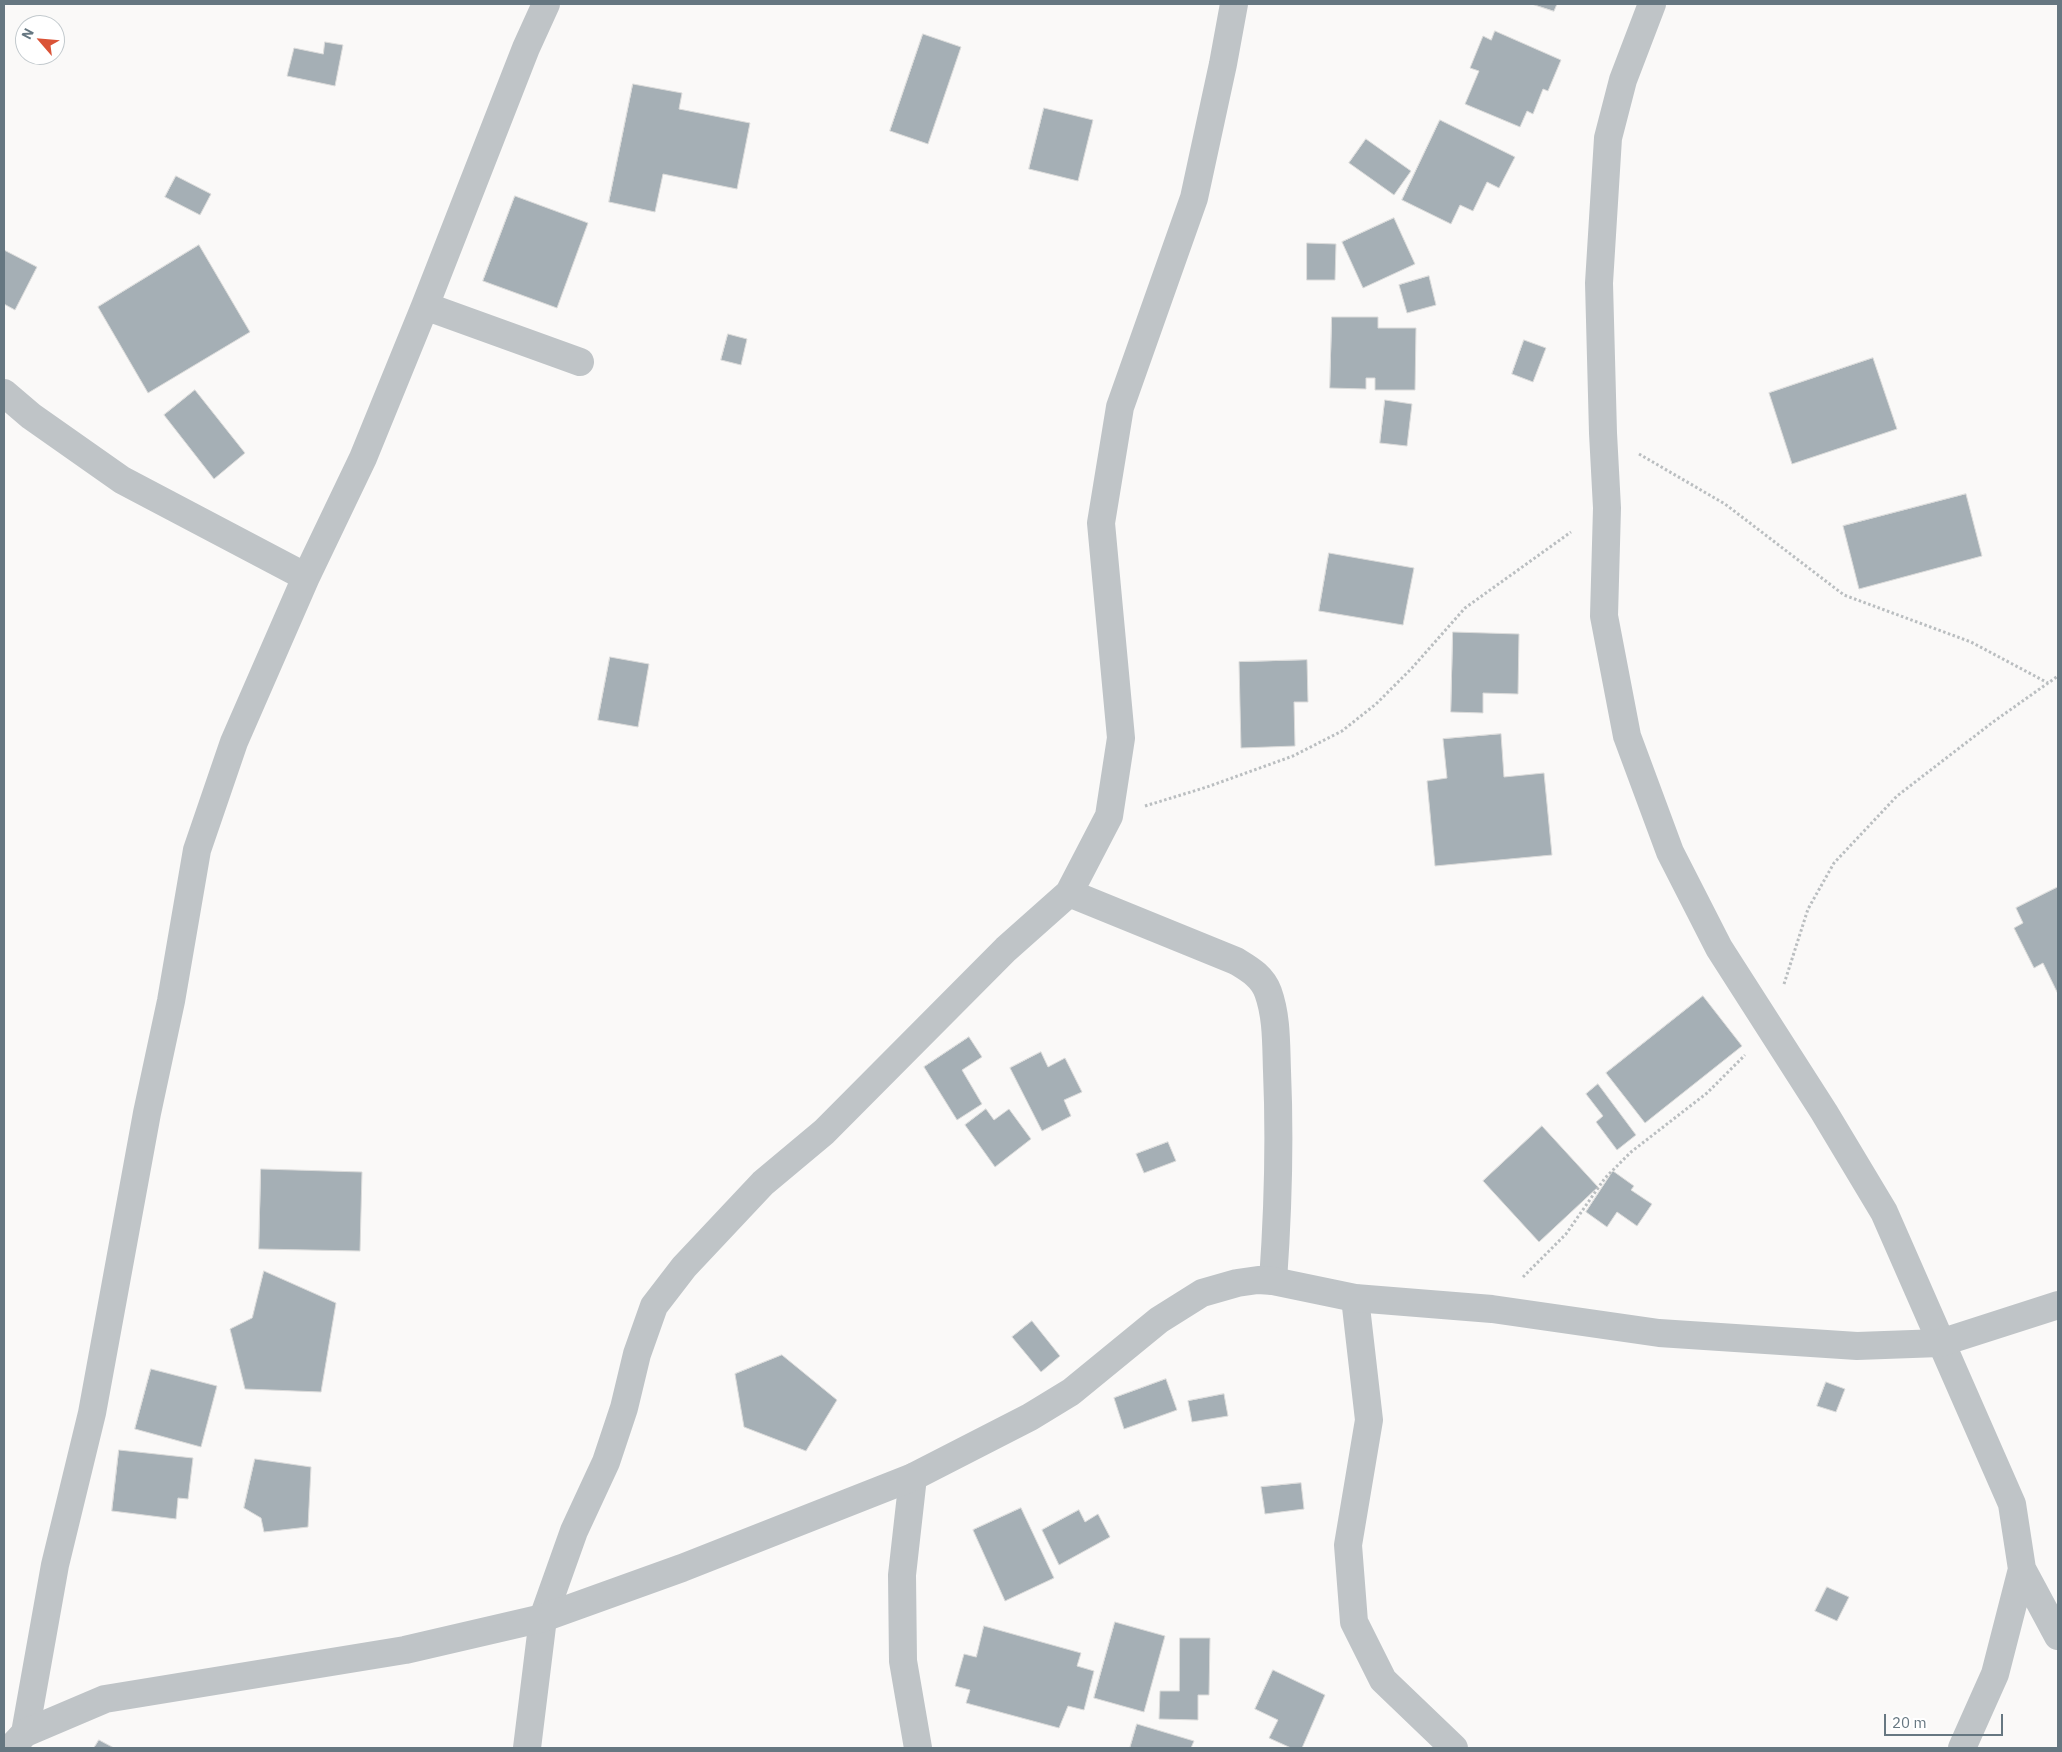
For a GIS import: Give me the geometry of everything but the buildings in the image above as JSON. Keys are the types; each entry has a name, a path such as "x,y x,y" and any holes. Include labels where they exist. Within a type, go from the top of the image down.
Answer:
{"street":[{"path":"18,1740 55,1565 92,1413 197,850 234,742 306,577 363,458 526,48 546,4"},
{"path":"527,1748 543,1618 574,1532 606,1462 624,1408 637,1354 654,1306 684,1267 763,1184 824,1132 1006,950 1069,894 1109,816 1121,738 1101,523 1120,407 1194,198 1234,4"},
{"path":"1652,4 1623,80 1608,138 1599,283 1607,508 1604,616 1627,736 1670,852 1719,948 1824,1112 1884,1212 2012,1504 2022,1569 2058,1636"},
{"path":"425,306 580,362"},
{"path":"4,392 31,416 122,480 306,577"},
{"path":"1069,894 1236,961 1256,972 1267,990 1275,1018 1278,1100 1279,1202 1273,1281"},
{"path":"18,1740 105,1699 405,1650 543,1618 682,1568 913,1477 1030,1417 1071,1392 1159,1320 1202,1293 1237,1282 1273,1281 1355,1298 1492,1309 1659,1333 1857,1346 1940,1343 2058,1305"},
{"path":"1355,1298 1369,1420 1348,1545 1354,1622 1383,1680 1454,1748"},
{"path":"913,1477 902,1575 903,1661 918,1748"},
{"path":"1962,1748 1995,1674 2022,1569"}],"path":[{"path":"1603,433 1725,504 1844,595 1971,642 2048,683"},
{"path":"1109,816 1206,787 1293,756 1342,731 1376,704 1412,668 1465,608 1607,508"},
{"path":"1492,1309 1566,1234 1605,1178 1631,1152 1707,1093 1772,1029 1788,970 1808,909 1834,863 1897,796 1993,722 2058,676"}]}
